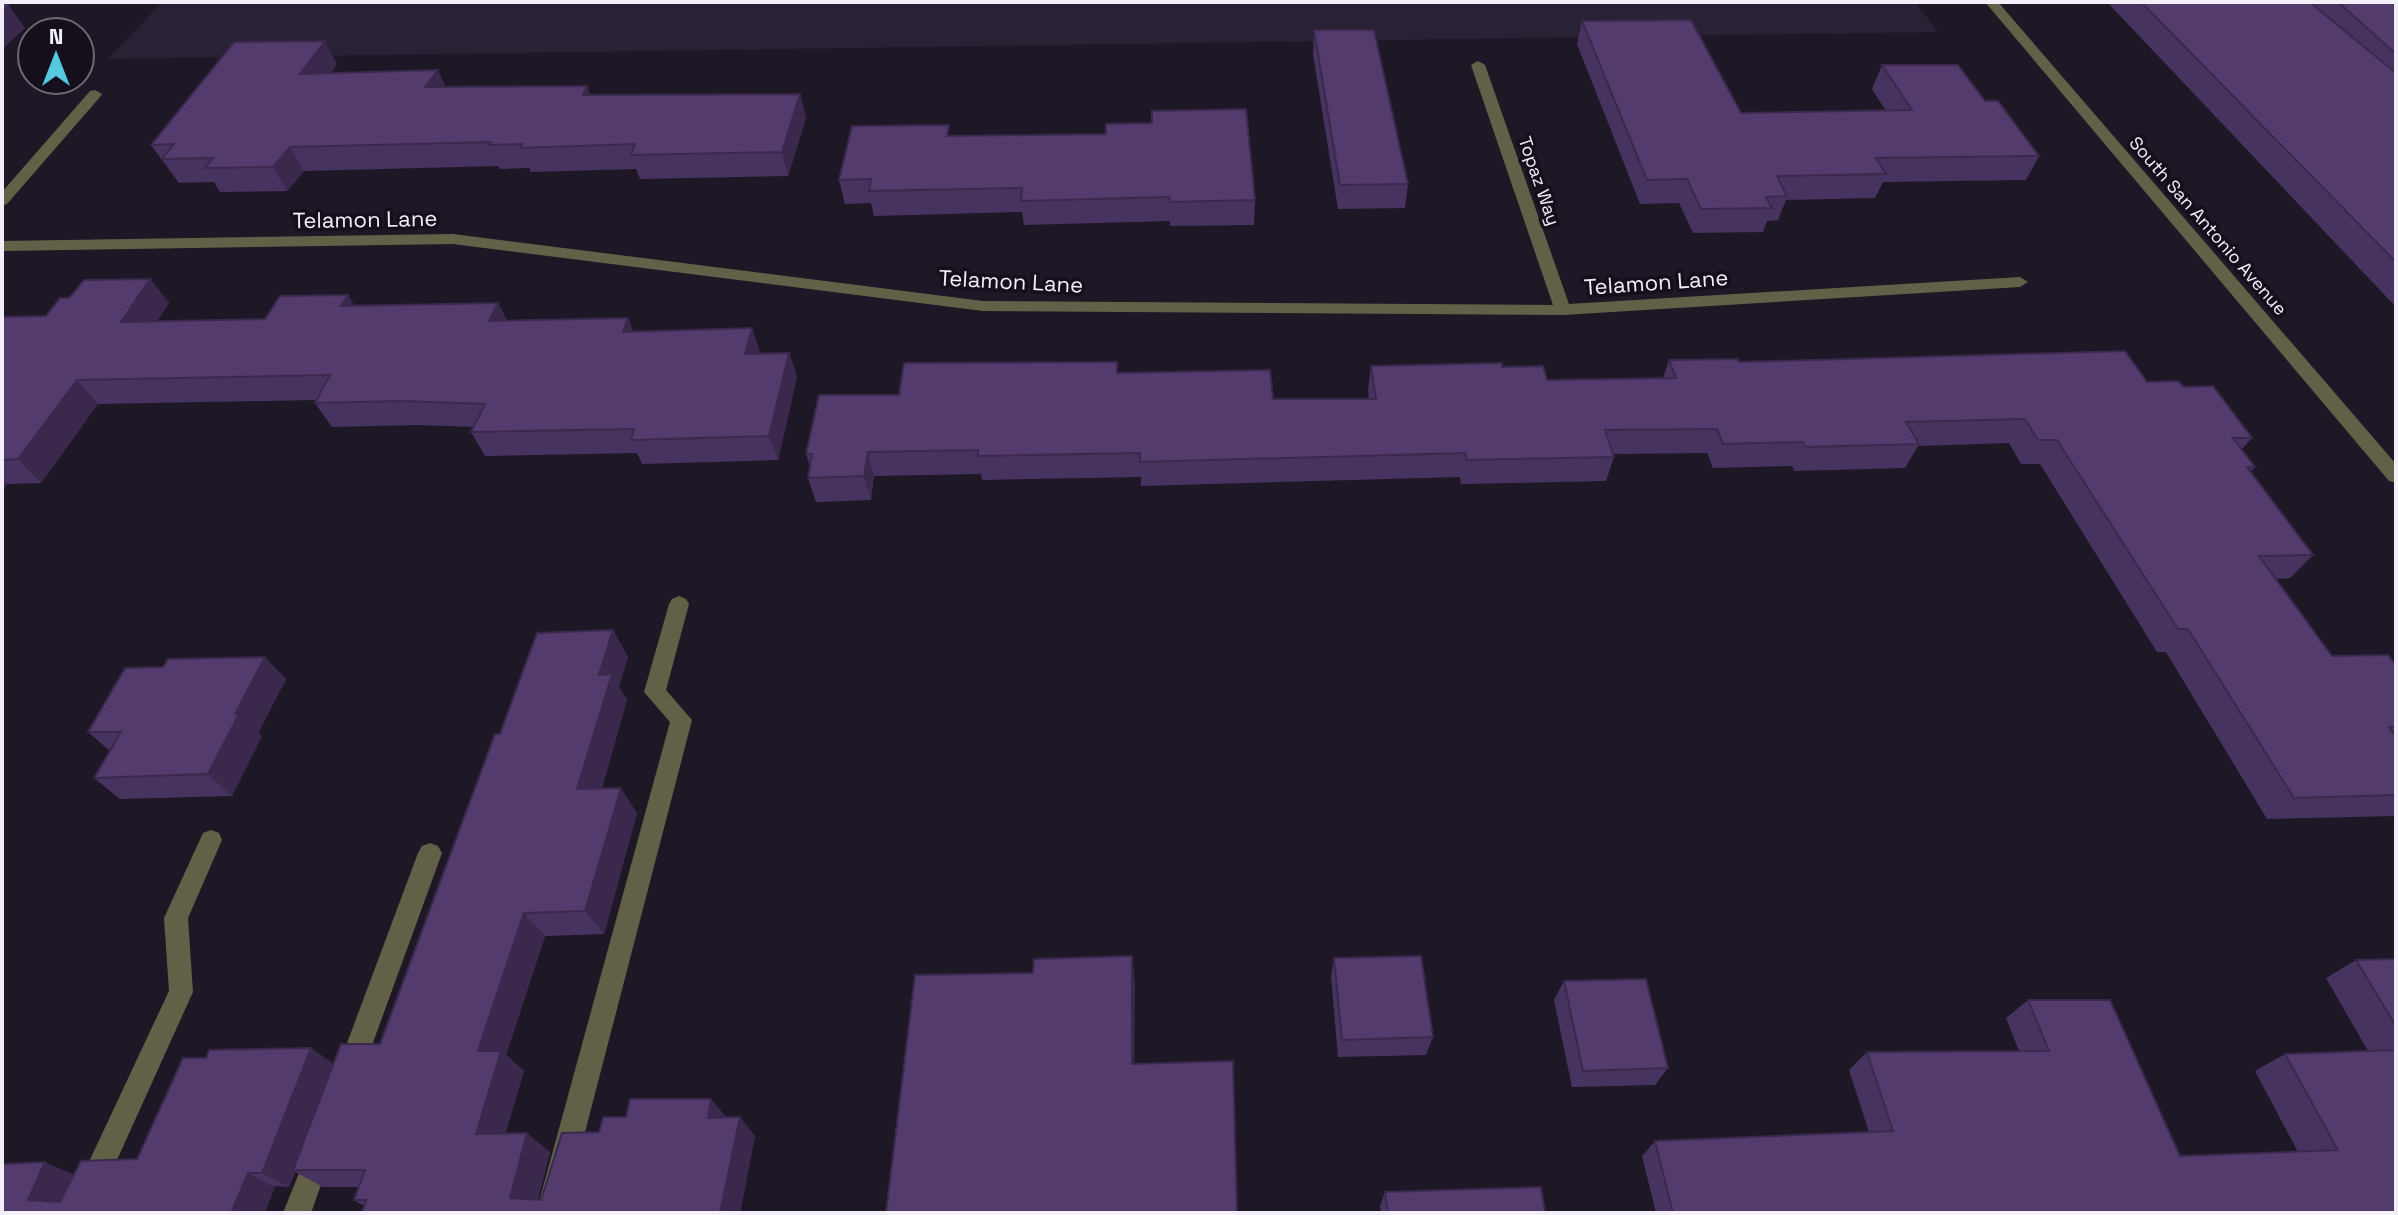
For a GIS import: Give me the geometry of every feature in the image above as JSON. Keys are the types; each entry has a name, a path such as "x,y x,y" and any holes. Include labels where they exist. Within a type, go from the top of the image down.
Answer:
{"street":[{"name":"South San Antonio Avenue","path":"1991,2 2396,476"},
{"name":"Topaz Way","path":"1478,65 1563,310"},
{"path":"2,201 93,96"},
{"name":"Telamon Lane","path":"2,246 453,239 983,306 1563,310 2020,282"},
{"path":"550,1213 681,720 655,692 679,604"},
{"path":"79,1213 181,992 176,918 211,840"},
{"path":"341,1093 430,853"},
{"path":"297,1213 325,1138"}],"shaded area":[{"path":"162,2 1915,2 1938,32 108,59"}],"building":[{"path":"2141,2 2311,2 2396,73 2396,262"},
{"path":"2338,2 2396,2 2396,54"},
{"path":"1691,20 1741,113 1912,110 1882,65 1958,65 1985,101 1998,101 2039,156 1876,158 1886,174 1777,176 1787,196 1766,197 1772,208 1701,209 1687,179 1647,180 1582,21"},
{"path":"1314,30 1374,30 1408,184 1340,185"},
{"path":"325,41 300,74 438,70 425,87 587,86 583,95 800,94 782,152 631,155 635,144 520,148 522,144 489,145 491,142 290,147 273,167 205,168 213,158 162,159 174,144 151,145 234,42"},
{"path":"1246,109 1255,200 1170,202 1169,197 1021,201 1022,188 869,191 871,179 839,180 852,126 949,125 947,136 1106,134 1106,124 1152,123 1152,111"},
{"path":"150,279 121,322 265,319 280,296 348,295 341,306 498,303 489,321 628,318 623,332 752,328 745,354 789,353 769,436 631,440 634,429 471,432 485,404 402,401 315,403 330,375 77,380 18,459 2,460 2,317 46,316 60,298 69,298 84,280"},
{"path":"2125,351 2147,382 2178,381 2184,387 2213,386 2252,438 2233,438 2255,467 2247,467 2313,555 2259,556 2332,656 2388,655 2396,665 2396,727 2389,727 2396,737 2396,795 2294,798 2188,629 2178,629 2057,440 2038,440 2025,419 1906,422 1919,444 1806,447 1803,442 1723,444 1717,429 1605,430 1614,457 1467,460 1465,453 1140,462 1140,453 978,456 978,450 868,452 864,476 808,478 812,454 806,454 819,395 899,395 904,363 1117,362 1117,373 1270,370 1273,399 1376,399 1371,366 1502,363 1502,367 1543,366 1547,380 1676,378 1669,360 1738,359 1739,362"},
{"path":"613,630 599,675 612,674 577,789 621,788 585,911 524,913 478,1051 501,1051 476,1134 527,1133 510,1198 541,1200 562,1133 599,1132 603,1117 626,1117 630,1099 711,1099 708,1118 740,1117 720,1213 362,1213 366,1200 354,1200 365,1170 293,1170 341,1044 380,1044 495,734 500,734 537,633"},
{"path":"265,657 208,774 94,778 121,732 88,732 125,668 163,667 168,659"},
{"path":"1132,956 1132,1064 1233,1061 1237,1213 886,1213 915,975 1033,973 1034,959"},
{"path":"1421,956 1433,1037 1342,1040 1334,958"},
{"path":"2396,959 2396,1026 2356,960"},
{"path":"1646,979 1668,1068 1583,1071 1564,981"},
{"path":"2028,1000 2110,1000 2180,1156 2338,1150 2285,1054 2396,1050 2396,1213 1673,1213 1655,1141 1893,1131 1867,1052 2049,1051"},
{"path":"311,1048 262,1173 248,1173 231,1213 2,1213 2,1164 45,1162 28,1200 60,1202 81,1161 137,1159 183,1058 206,1058 209,1050"},
{"path":"1541,1187 1545,1213 1388,1213 1385,1192"}]}
